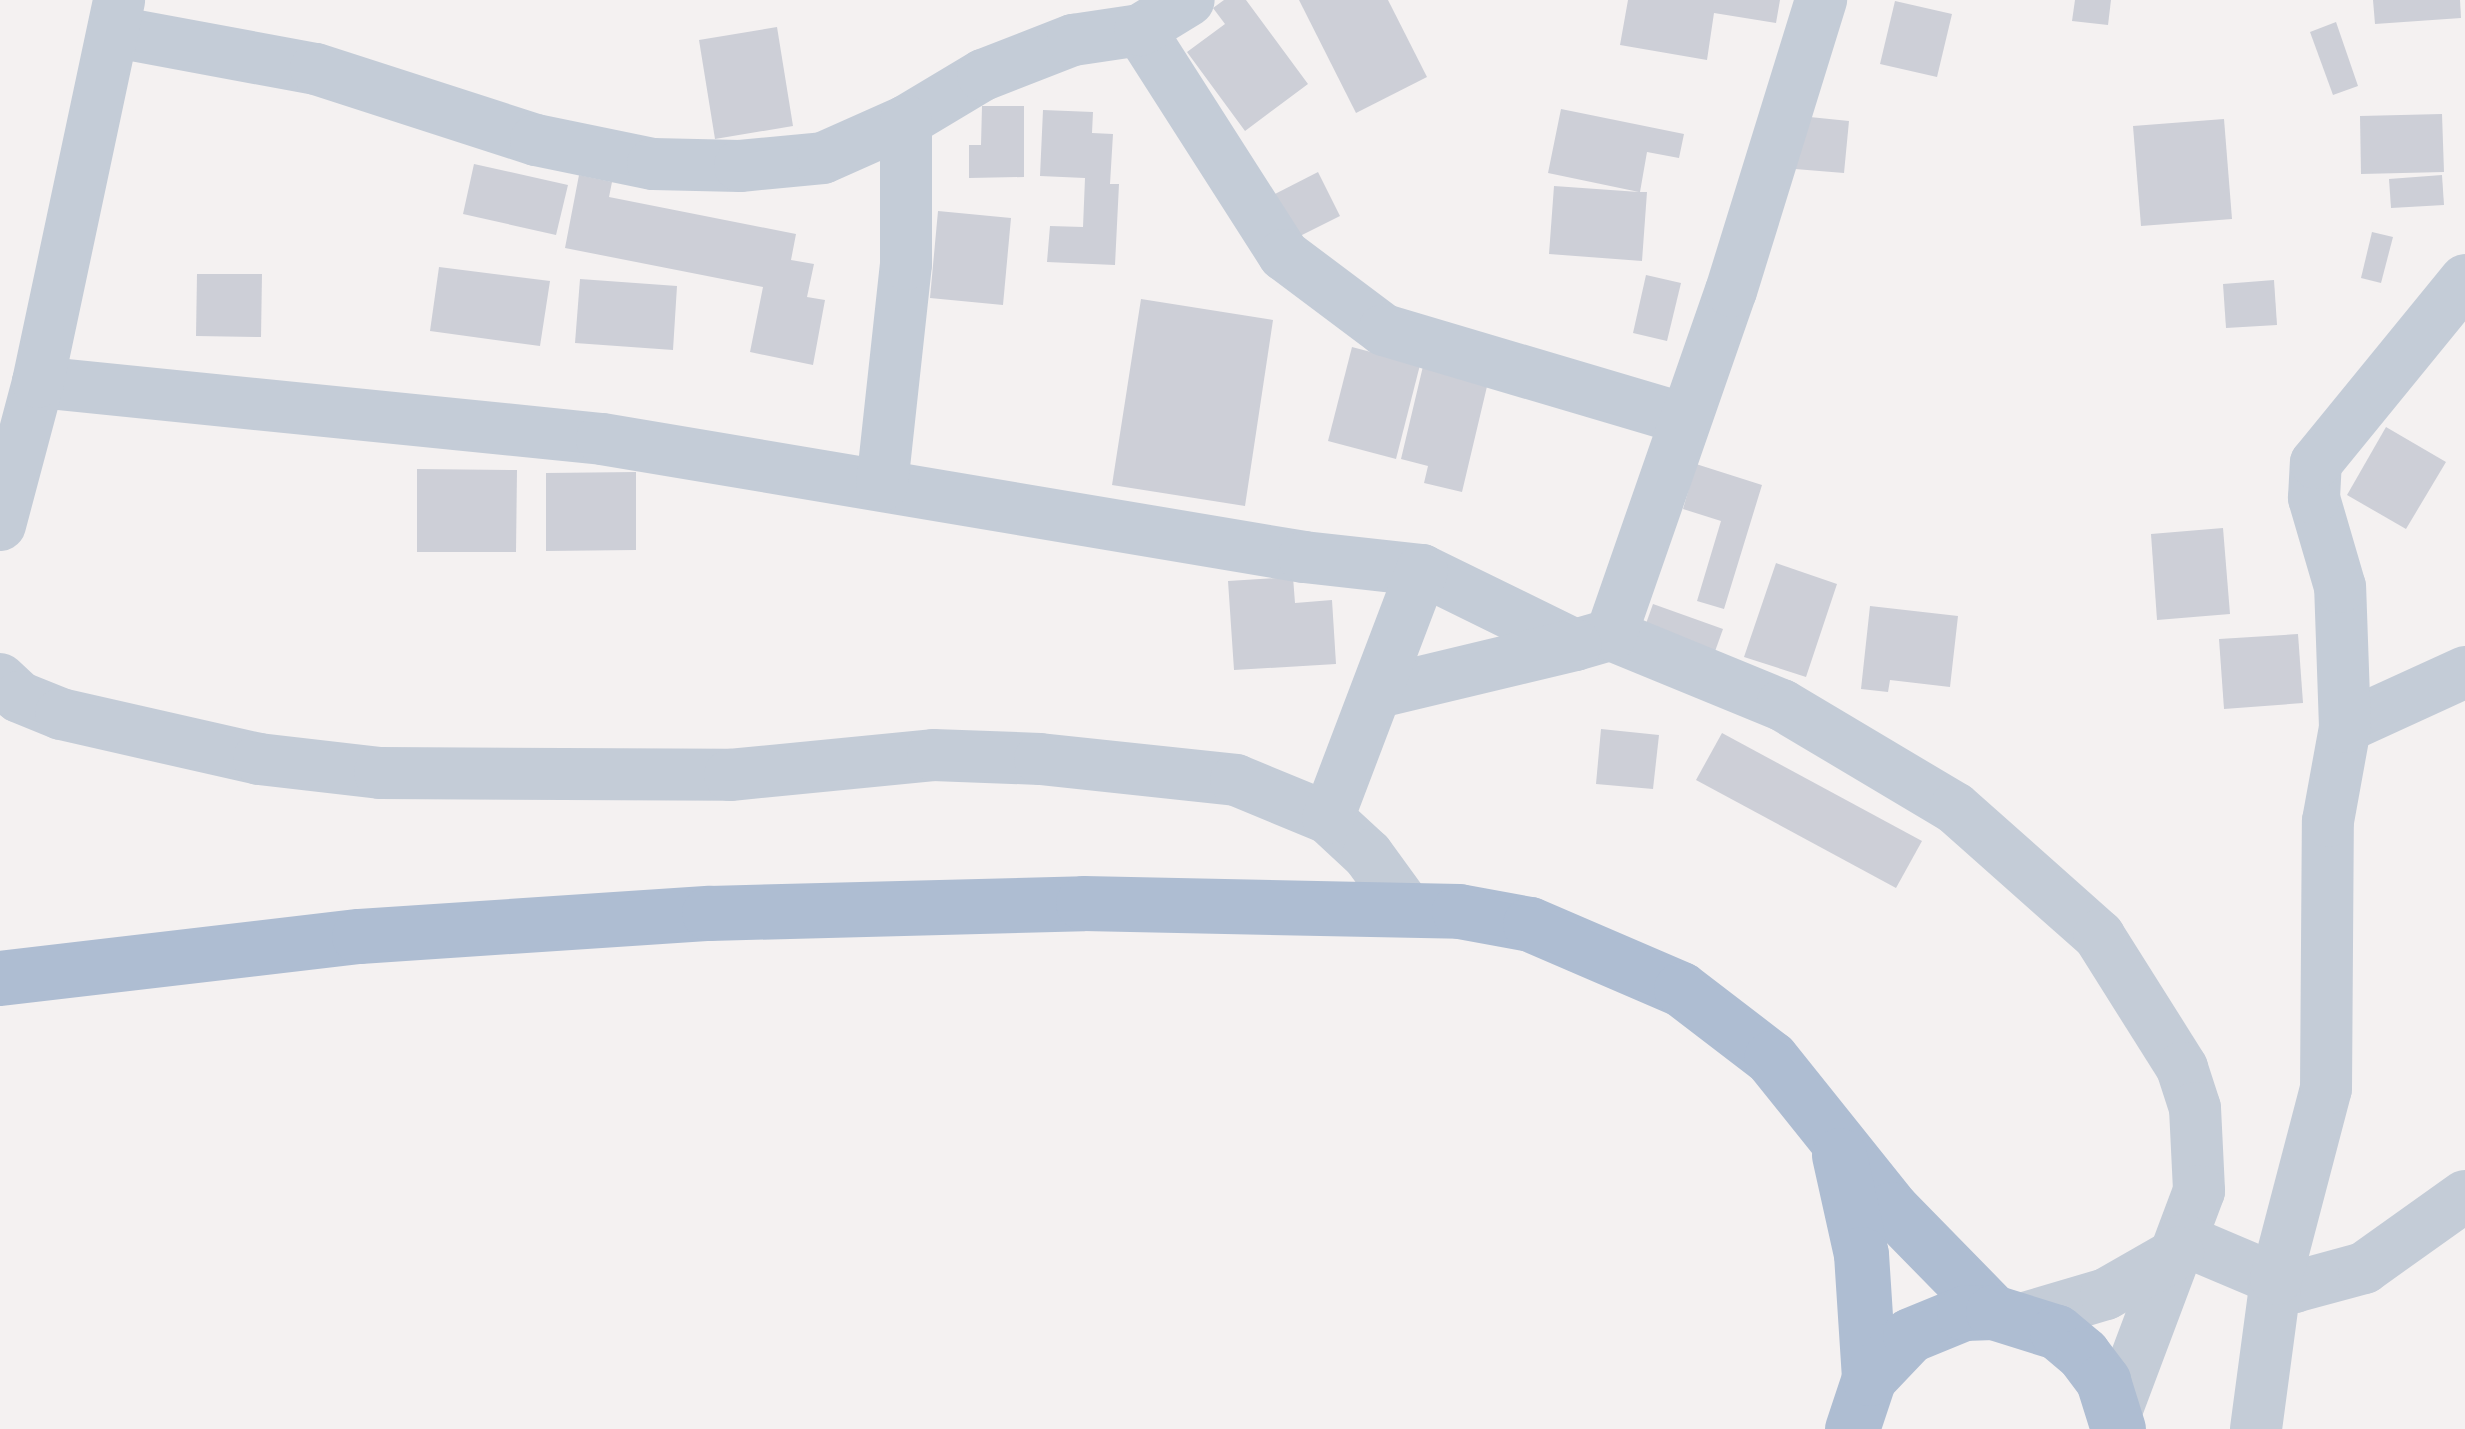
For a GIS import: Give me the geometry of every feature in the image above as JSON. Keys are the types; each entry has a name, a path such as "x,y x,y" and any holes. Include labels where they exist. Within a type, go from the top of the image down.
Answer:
{"main road":[{"path":"0,978 340,938 708,913 1083,903 1405,906 1530,924 1681,989 1771,1058 1892,1209 2009,1315 2083,1354 2117,1421"},
{"path":"1833,1132 1860,1254 1869,1378 1852,1429"},
{"path":"1869,1378 1910,1336 1936,1322 2009,1315"}],"street":[{"path":"0,526 38,382 117,16 316,69 536,140 653,164 823,158 906,121 983,75 1073,40 1140,30 1189,0"},
{"path":"1593,640 1684,419 1821,0"},
{"path":"1140,30 1284,255 1384,330 1684,419"},
{"path":"882,484 906,264 906,121"},
{"path":"2256,1429 2276,1279 2326,1088 2328,821 2346,727 2340,587 2314,498 2316,463 2465,280"},
{"path":"38,382 602,439 1286,554 1422,570 1593,640 1782,705 1867,750 1954,808 2099,936 2182,1068 2195,1108 2199,1191 2181,1246 2142,1331 2117,1421"},
{"path":"1328,818 1379,692 1422,570"},
{"path":"1379,692 1593,640"},
{"path":"2346,727 2465,672"},
{"path":"0,679 19,698 61,714 259,759 380,773 730,775 933,755 1040,759 1236,780 1328,818 1368,855 1405,906"},
{"path":"2181,1246 2294,1286 2364,1268 2465,1196"},
{"path":"2009,1315 2106,1294 2181,1246"}],"building":[{"path":"1224,0 1246,0 1308,84 1245,131 1187,52 1225,24 1213,8"},
{"path":"1299,0 1388,0 1427,77 1356,113"},
{"path":"1628,0 1780,0 1776,23 1714,13 1707,60 1620,45"},
{"path":"2075,0 2111,0 2108,25 2072,21"},
{"path":"2373,0 2460,0 2461,18 2375,24"},
{"path":"1895,1 1952,14 1937,77 1880,64"},
{"path":"2336,22 2358,86 2333,95 2310,32"},
{"path":"777,27 793,126 715,139 699,40"},
{"path":"982,106 1024,106 1024,177 969,178 969,145 981,145"},
{"path":"1561,109 1684,134 1679,158 1647,152 1640,192 1647,192 1642,261 1549,254 1554,186 1639,192 1548,173"},
{"path":"1043,110 1093,112 1092,133 1113,134 1110,184 1119,184 1115,265 1047,262 1050,226 1083,227 1085,178 1040,176"},
{"path":"2442,114 2444,172 2361,174 2360,116"},
{"path":"1800,116 1849,121 1844,173 1795,169"},
{"path":"2224,119 2232,219 2141,226 2133,126"},
{"path":"474,164 568,185 556,235 463,214"},
{"path":"1318,172 1340,216 1296,238 1273,195"},
{"path":"579,175 612,182 609,197 796,234 791,260 814,264 807,297 825,300 813,365 750,352 763,287 565,248"},
{"path":"2442,175 2444,205 2391,208 2389,179"},
{"path":"938,211 1011,218 1003,305 930,298"},
{"path":"2372,232 2393,237 2381,283 2361,278"},
{"path":"439,267 550,281 540,346 430,331"},
{"path":"197,274 262,274 261,337 196,336"},
{"path":"1646,275 1681,283 1667,341 1633,333"},
{"path":"580,279 677,286 673,350 575,343"},
{"path":"2274,280 2277,325 2226,328 2223,284"},
{"path":"1141,299 1273,320 1245,506 1112,485"},
{"path":"1352,347 1420,365 1396,459 1328,441"},
{"path":"1424,362 1489,378 1462,492 1424,483 1428,466 1401,459"},
{"path":"2386,427 2446,462 2406,529 2347,495"},
{"path":"1696,464 1762,485 1724,609 1697,601 1721,521 1683,509"},
{"path":"417,469 517,470 516,552 417,552"},
{"path":"636,472 636,550 546,551 546,473"},
{"path":"2223,528 2230,614 2157,620 2151,534"},
{"path":"1776,563 1837,584 1806,677 1744,657"},
{"path":"1293,577 1295,603 1332,600 1336,664 1234,670 1228,581"},
{"path":"1653,604 1723,629 1713,657 1643,632"},
{"path":"1870,606 1958,616 1950,687 1890,680 1888,692 1861,689"},
{"path":"2298,634 2303,703 2224,709 2219,639"},
{"path":"1601,729 1659,735 1653,789 1596,784"},
{"path":"1722,733 1922,841 1896,888 1696,780"}]}
